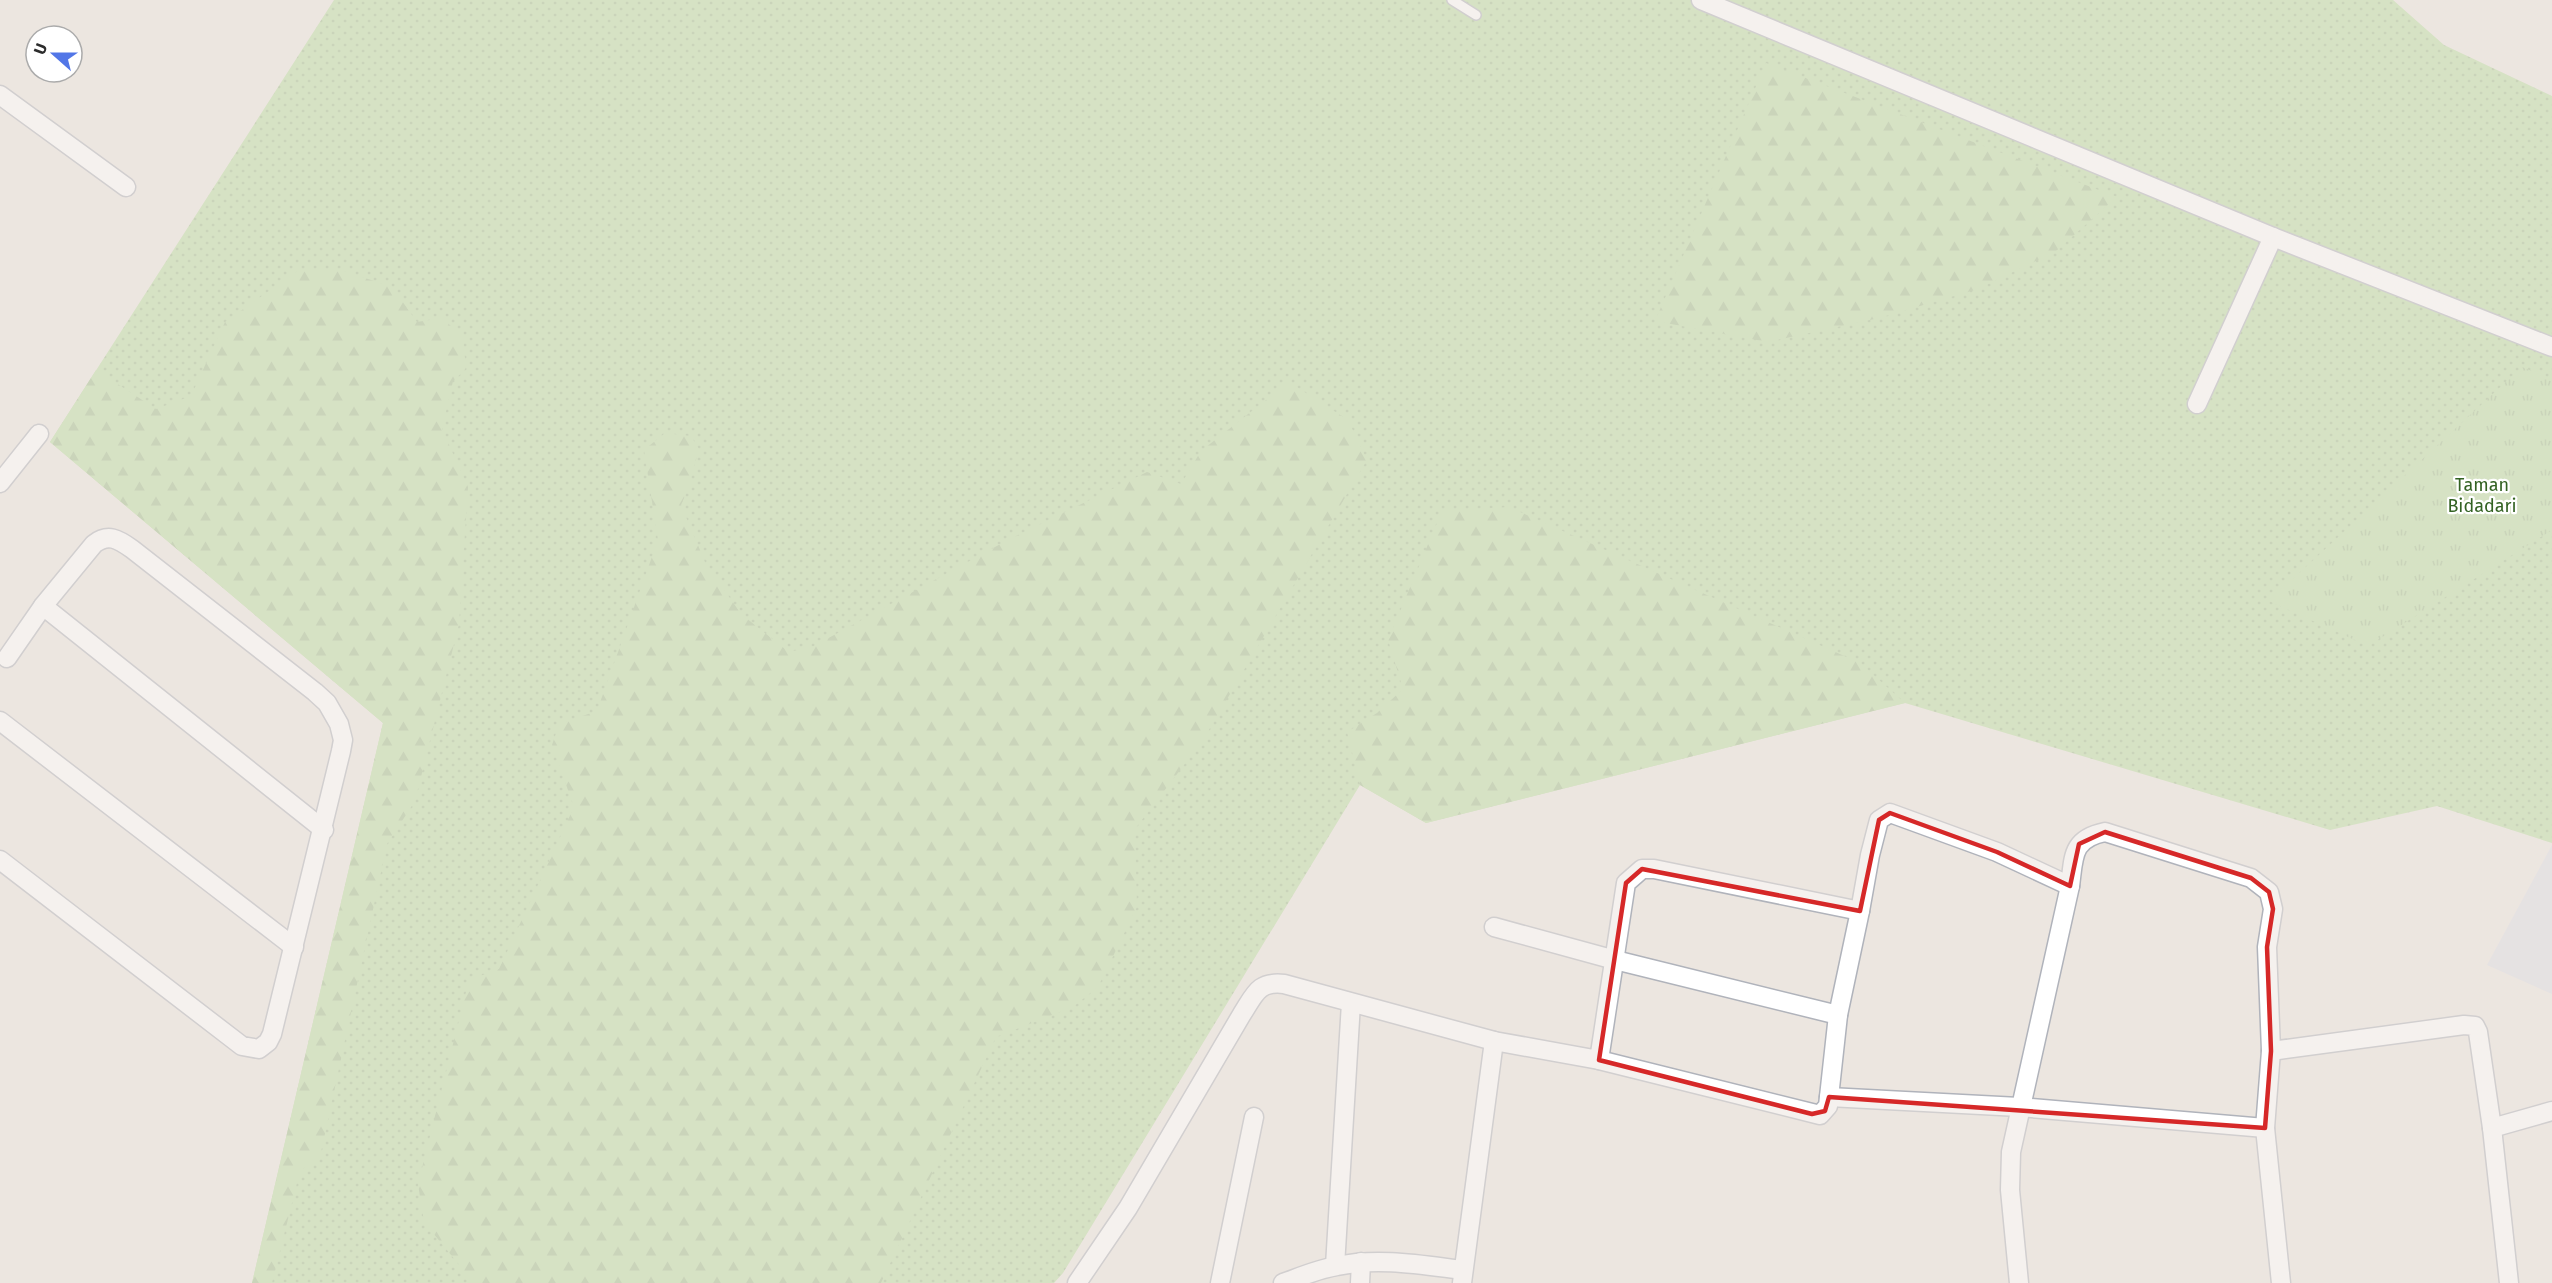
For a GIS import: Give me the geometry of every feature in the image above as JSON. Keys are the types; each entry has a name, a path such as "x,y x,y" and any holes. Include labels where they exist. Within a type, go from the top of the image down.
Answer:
{"street":[{"path":"1701,0 2273,237 2552,347"},
{"path":"0,95 126,187"},
{"path":"2197,404 2273,237"},
{"path":"0,483 39,434"},
{"path":"0,860 242,1046 253,1049 264,1046 272,1034 324,830 343,740 333,712 315,692 132,549 113,538 101,539 94,544 2,659"},
{"path":"43,606 324,830"},
{"path":"0,721 294,947"},
{"path":"1077,1283 1128,1208 1256,992 1268,983 1284,984 1494,1041 1599,1060 1820,1115 1825,1111 1829,1097 1838,1015 1879,820 1890,813 1997,852 2070,886"},
{"path":"2019,1283 2010,1190 2011,1152 2019,1107 2070,886 2074,853 2079,844 2091,835 2105,832 2251,879 2269,892 2273,909 2267,947 2271,1051 2265,1128 2281,1283"},
{"path":"1599,1060 1626,883 1642,869 1654,869 1860,911"},
{"path":"1494,927 1615,960 1838,1015"},
{"path":"1335,1266 1351,1003"},
{"path":"2271,1051 2464,1025 2475,1026 2480,1042 2492,1128 2509,1283"},
{"path":"1283,1283 1335,1266 1361,1262 1406,1263 1463,1276 1494,1041"},
{"path":"1829,1097 2019,1107 2265,1128"},
{"path":"2492,1128 2552,1111"},
{"path":"1220,1283 1254,1117"},
{"path":"1360,1283 1361,1262"}],"lane":[{"path":"1452,0 1476,15"}],"highlighted area":[{"path":"1890,813 1997,852 2070,886 2079,844 2105,832 2251,878 2269,892 2273,909 2267,947 2271,1051 2265,1128 1829,1097 1825,1111 1812,1114 1599,1060 1626,883 1642,869 1860,911 1879,820"}],"shaded area":[{"path":"2552,845 2552,994 2487,965"}],"green space":[{"path":"334,0 2393,0 2444,45 2552,96 2552,843 2437,806 2330,830 1905,703 1426,823 1360,785 1063,1273 1054,1283 252,1283 383,723 50,442"},
{"path":"1766,63 2117,197 2056,251 1978,289 1879,318 1768,342 1655,321"},
{"path":"300,269 338,269 392,287 417,322 442,318 463,337 466,369 453,381 442,429 468,487 459,624 415,801 387,844 320,1157 300,1171 272,1283 252,1283 383,723 50,442 96,370 156,409 191,396 225,322"},
{"name":"Taman Bidadari","path":"2522,367 2552,379 2552,530 2368,646 2269,601"},
{"path":"1289,382 1348,420 1367,460 1203,740 1135,829 1137,907 1098,987 1073,1007 996,1037 881,1283 474,1283 424,1222 418,1184 469,980 499,969 574,807 552,745 559,724 597,711 658,540 644,450 665,433 691,436 699,449 681,505 705,562 741,614 789,652 814,646 1006,541 1147,472 1181,484 1201,451"},
{"path":"1509,507 1860,663 1905,703 1426,823 1360,785 1347,732 1377,713 1403,689 1388,640 1442,511"}]}
